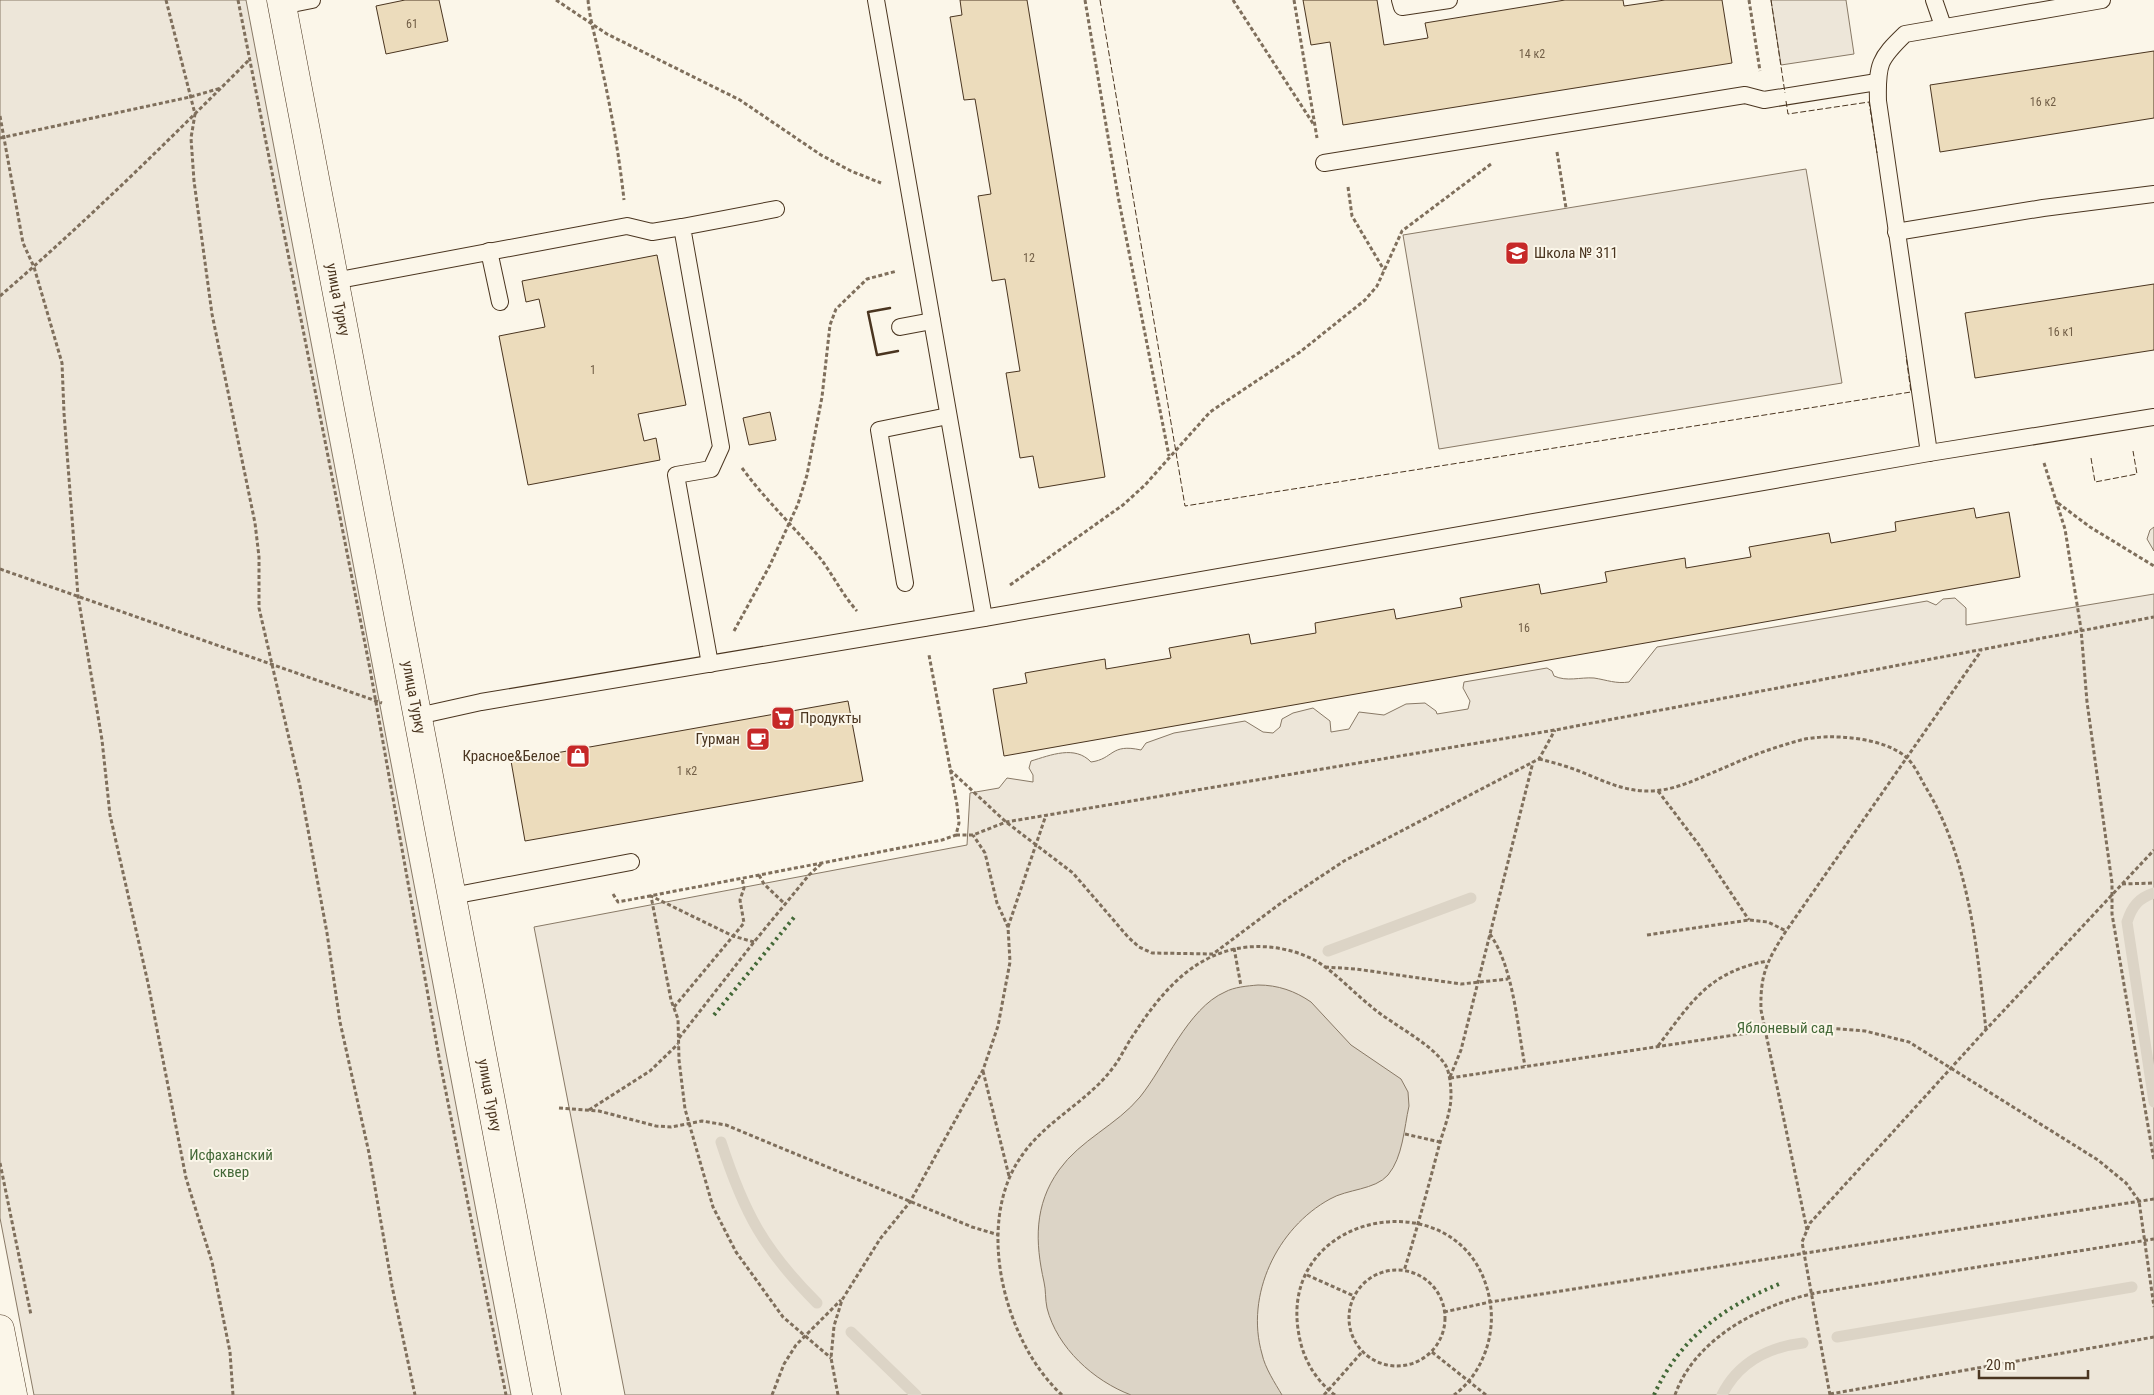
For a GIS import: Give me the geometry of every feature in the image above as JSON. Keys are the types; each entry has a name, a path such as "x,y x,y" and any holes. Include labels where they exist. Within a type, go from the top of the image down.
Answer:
{"street":[{"name":"улица Турку","path":"281,3 547,1395"},
{"path":"0,1329 13,1395"}],"lane":[{"path":"281,3 312,0"},
{"path":"876,0 984,618"},
{"path":"1400,0 1402,8 1449,0"},
{"path":"1934,0 1943,26"},
{"path":"1929,453 1896,232 1877,82 1883,56 1905,34 2102,0"},
{"path":"1324,163 1744,95 1764,100 1877,82"},
{"path":"1896,232 2034,210 2154,194"},
{"path":"334,281 627,226 652,232 776,209"},
{"path":"682,227 721,447 710,469 676,475 710,664"},
{"path":"489,251 500,302"},
{"path":"900,327 932,321"},
{"path":"905,583 879,430 948,416"},
{"path":"418,716 481,702 984,618 1929,453 2154,417"},
{"path":"452,896 631,862"}],"path":[{"path":"166,0 195,114 190,138 194,181 212,314 255,523 259,557 259,608 300,786 327,934 340,1022 369,1153 392,1286 415,1395"},
{"path":"238,0 370,670 440,1057 506,1395"},
{"path":"556,0 590,21 606,34 740,100 821,155 851,171 910,195"},
{"path":"588,0 590,21 596,37 610,105 627,226"},
{"path":"1085,0 1118,196 1169,456"},
{"path":"1233,0 1315,128"},
{"path":"1294,0 1315,128 1324,163"},
{"path":"1749,0 1764,100"},
{"path":"0,296 34,267 250,60"},
{"path":"2,137 221,88"},
{"path":"0,116 2,137 23,243 34,267 62,363 78,596 102,740 111,822 148,983 186,1178 214,1271 230,1352 233,1395"},
{"path":"1553,126 1566,208"},
{"path":"984,618 1014,581 1123,505 1145,485 1210,412 1300,352 1365,300 1377,286 1402,231 1490,166 1501,153 1501,134"},
{"path":"1344,160 1352,216 1384,270"},
{"path":"710,664 745,615 789,524 807,475 822,397 830,325 836,309 867,279 922,265"},
{"path":"2035,436 2065,529 2081,629 2087,702 2112,895 2114,931 2154,1161"},
{"path":"721,447 739,464 828,568 844,596 883,635"},
{"path":"2058,503 2090,527 2154,566"},
{"path":"0,569 380,702"},
{"path":"596,869 618,902 942,840 956,835 973,834 1006,822 1555,730 1982,651 2081,629 2154,617"},
{"path":"925,628 959,824 956,835"},
{"path":"1808,1231 1761,1010 1760,988 1767,961 1982,651"},
{"path":"1062,1395 1036,1367 1011,1314 1003,1285 999,1258 1001,1210 1009,1178 1023,1153 1064,1112 1086,1096 1113,1068 1148,1013 1165,992 1196,963 1213,954 1280,903 1344,860 1533,762 1539,758 1555,730"},
{"path":"1539,758 1579,771 1614,786 1658,791 1680,786 1783,746 1819,737 1869,742 1884,746 1907,758 1932,798 1954,846 1979,964 1986,1030"},
{"path":"1450,1078 1461,1050 1533,762"},
{"path":"950,770 1006,822 1073,873 1139,946 1152,953 1213,954 1234,948 1274,947 1295,952 1325,967 1372,1007 1435,1054 1446,1066 1450,1078 1451,1098 1419,1223 1404,1271"},
{"path":"1658,791 1699,845 1749,920"},
{"path":"1008,927 1046,815"},
{"path":"772,1395 784,1364 796,1345 842,1300 880,1239 910,1202 983,1070 998,1026 1006,992 1010,962 1008,927 997,903 985,853 973,834"},
{"path":"2154,850 1986,1030 1810,1224 1802,1242 1830,1395 2154,1336"},
{"path":"588,1110 650,1071 678,1041 754,942 822,863"},
{"path":"759,875 764,884 785,904"},
{"path":"674,1007 744,923 740,900 744,888 742,878"},
{"path":"2122,884 2154,883"},
{"path":"651,896 733,936 754,942"},
{"path":"651,896 678,1019 681,1086 688,1122 706,1186 724,1231 783,1317 831,1358"},
{"path":"1648,935 1749,920 1768,922 1786,931"},
{"path":"1489,934 1499,948 1508,979 1524,1066"},
{"path":"1234,948 1241,986"},
{"path":"1657,1046 1694,998 1719,978 1742,966 1767,961"},
{"path":"1325,967 1356,969 1461,984 1477,984 1508,979"},
{"path":"1450,1078 1766,1030 1828,1028 1879,1033 1909,1042 1953,1067 1999,1099 2098,1160 2126,1182 2139,1201 2154,1307"},
{"path":"983,1070 1009,1178"},
{"path":"559,1108 599,1111 656,1126 671,1127 688,1122 708,1122 726,1125 972,1227 999,1235"},
{"path":"1405,1134 1440,1142"},
{"path":"0,1163 32,1316"},
{"path":"1444,1312 1490,1302 2154,1198"},
{"path":"1335,1395 1319,1380 1305,1356 1298,1329 1298,1301 1307,1274 1324,1250 1335,1240 1354,1229 1390,1220 1419,1223 1445,1234 1466,1252 1482,1275 1492,1316 1488,1344 1477,1369 1469,1381 1454,1395"},
{"path":"1675,1395 1690,1369 1707,1347 1750,1317 1778,1304 1812,1294 2154,1240"},
{"path":"1404,1271 1423,1278 1438,1292 1444,1312 1444,1326 1440,1340 1432,1352 1422,1360 1397,1367 1372,1360 1362,1352 1354,1343 1348,1320 1354,1296 1370,1278 1380,1273 1404,1271"},
{"path":"1307,1274 1354,1296"},
{"path":"838,1395 831,1358 834,1326 842,1300"},
{"path":"1324,1395 1362,1352"},
{"path":"1432,1352 1486,1395"}],"green space":[{"name":"Исфаханский сквер","path":"0,0 246,0 511,1395 34,1395 0,1218"},
{"path":"1771,0 1846,0 1854,54 1781,65"},
{"path":"1806,169 1842,383 1439,449 1403,235"},
{"path":"2154,527 2154,551 2147,539 2150,530"},
{"name":"Яблоневый сад","path":"2154,594 2154,1395 625,1395 534,927 967,845 970,793 999,788 1007,778 1033,782 1033,775 1029,768 1031,761 1055,754 1078,754 1091,762 1104,758 1123,748 1141,750 1146,743 1174,733 1245,721 1263,732 1273,733 1280,727 1282,719 1293,713 1313,708 1330,721 1331,732 1349,729 1359,712 1384,715 1406,704 1425,703 1436,711 1437,714 1468,709 1470,701 1463,688 1464,682 1547,668 1552,671 1554,676 1564,679 1594,678 1629,682 1657,647 1927,601 1936,605 1943,599 1955,598 1966,608 1966,625"}],"shaded area":[{"path":"1258,985 1286,989 1311,1002 1351,1045 1401,1079 1408,1092 1409,1106 1400,1151 1393,1168 1382,1180 1368,1187 1330,1199 1311,1212 1295,1227 1281,1245 1270,1265 1262,1287 1258,1309 1258,1332 1265,1365 1282,1395 1131,1395 1117,1389 1091,1372 1068,1349 1052,1323 1046,1305 1038,1238 1041,1210 1045,1197 1051,1183 1068,1159 1121,1116 1140,1097 1188,1024 1200,1011 1212,1000 1229,990"}],"building":[{"path":"405,0 439,0 448,41 386,54 376,6"},
{"path":"960,0 1027,0 1105,477 1039,488 1033,456 1020,458 1006,373 1020,371 1005,279 992,281 978,196 991,194 975,99 964,100 950,17 962,15"},
{"path":"1303,0 1377,0 1384,45 1428,38 1425,23 1565,0 1623,0 1624,6 1665,0 1722,0 1732,63 1343,125 1330,42 1311,45"},
{"path":"2154,51 2154,118 1940,152 1930,85"},
{"path":"657,255 686,405 638,414 644,441 656,438 660,460 528,485 499,336 545,327 539,299 526,302 522,281"},
{"path":"2154,284 2154,350 1975,378 1965,313"},
{"path":"770,412 776,440 749,445 743,418"},
{"path":"1974,508 1976,518 2009,512 2020,577 1004,756 993,689 1027,683 1025,673 1105,659 1106,669 1171,658 1169,648 1249,634 1251,644 1316,633 1315,623 1394,609 1396,619 1462,607 1460,598 1539,584 1541,594 1607,582 1605,572 1685,558 1686,568 1751,557 1749,547 1829,533 1831,543 1896,531 1895,522"},
{"path":"848,701 863,781 525,841 511,761"}],"waterway":[{"path":"2154,893 2144,897 2137,903 2131,911 2127,922 2154,1102"},
{"path":"1328,951 1471,898"},
{"path":"721,1142 738,1190 758,1229 783,1265 817,1303"},
{"path":"1837,1337 2132,1287"},
{"path":"851,1332 916,1395"},
{"path":"1722,1395 1736,1374 1755,1358 1778,1348 1803,1343"}],"hedge":[{"path":"714,1015 796,915"},
{"path":"1654,1395 1676,1357 1705,1327 1739,1303 1779,1284"}],"fence":[{"path":"1100,0 1185,506 1911,392 1906,356"},
{"path":"1771,0 1785,93"},
{"path":"1786,101 1788,114 1869,102 1877,153"},
{"path":"2091,458 2095,482 2137,474 2133,451"}],"wall":[{"path":"890,308 868,312 877,355 898,351"}],"place":[{"name":"Школа № 311","path":"1517,253"},
{"name":"Продукты","path":"783,718"},
{"name":"Гурман","path":"758,739"},
{"name":"Красное&Белое","path":"578,756"}]}
